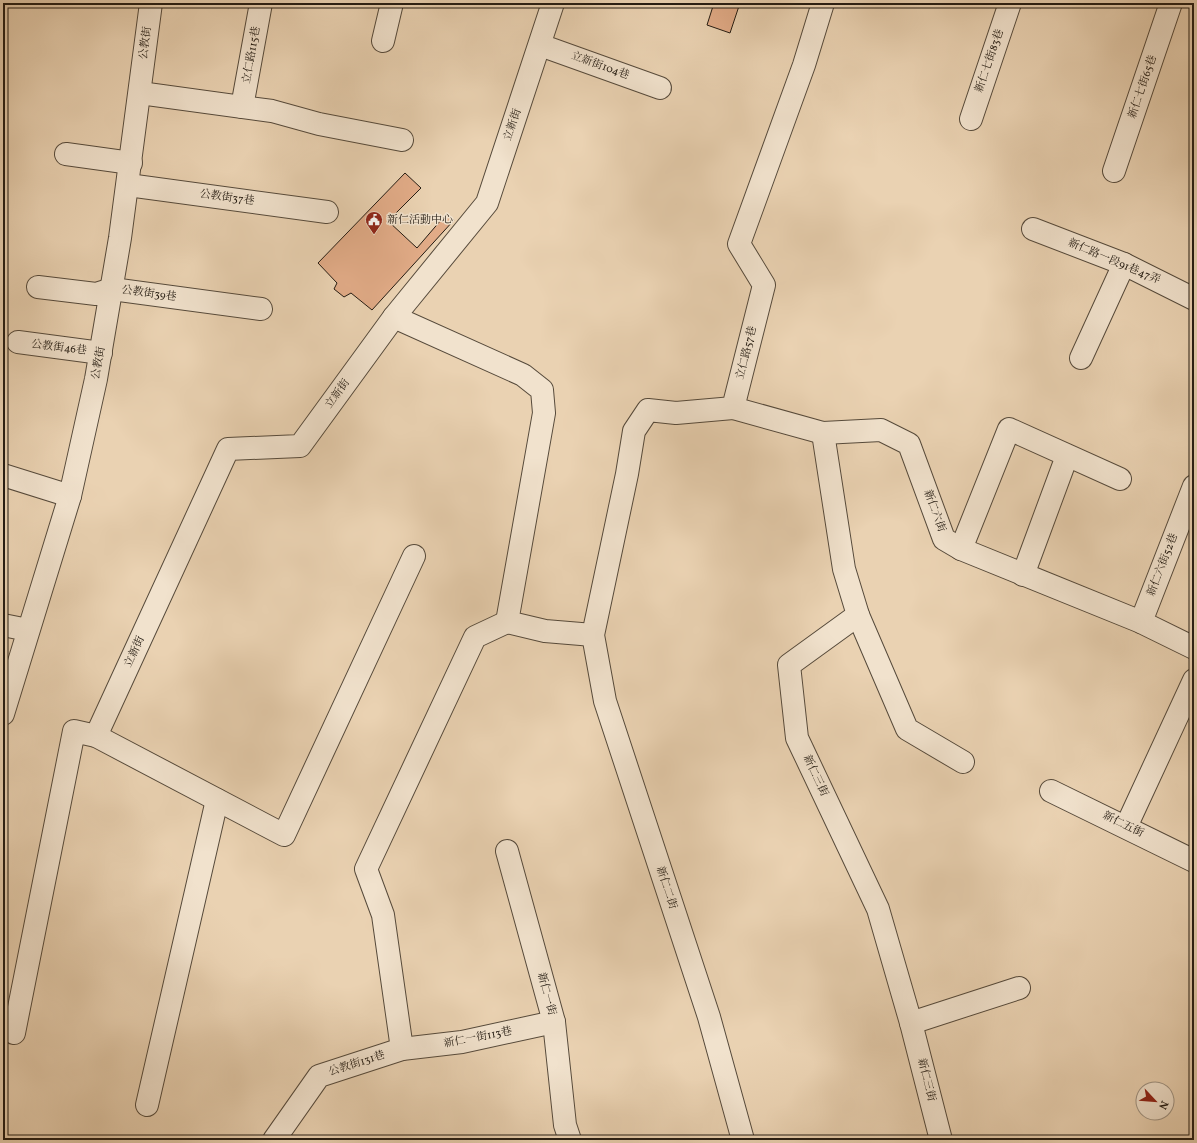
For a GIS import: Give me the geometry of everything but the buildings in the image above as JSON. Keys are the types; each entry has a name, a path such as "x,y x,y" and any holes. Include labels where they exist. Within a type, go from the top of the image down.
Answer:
{"street":[{"name":"公教街","path":"3,714 70,496 101,353 128,185 151,3"},
{"name":"立仁路115巷","path":"242,107 261,3"},
{"path":"383,41 392,3"},
{"name":"立新街","path":"96,736 228,449 300,446 394,317 487,203 553,3"},
{"name":"立仁路57巷","path":"733,408 764,285 739,244 804,65 823,3"},
{"name":"新仁七街83巷","path":"971,119 1010,3"},
{"name":"新仁七街65巷","path":"1114,171 1171,3"},
{"name":"立新街104巷","path":"540,45 660,88"},
{"path":"140,92 272,112 319,124 402,140"},
{"path":"66,154 131,163"},
{"name":"公教街37巷","path":"128,185 327,212"},
{"name":"新仁路一段91巷47弄","path":"1033,228 1124,264 1194,299"},
{"path":"1081,358 1124,264"},
{"name":"公教街39巷","path":"38,287 96,294 112,289 260,309"},
{"path":"394,317 523,376 542,390 544,413 508,622"},
{"name":"公教街46巷","path":"18,342 101,353"},
{"path":"402,1049 383,915 366,869 475,637 508,622 545,631 593,635 627,474 634,431 648,410 676,413 733,408"},
{"name":"新仁六街","path":"733,408 823,434 881,430 909,444 944,539 962,549 1023,575 1141,622 1194,648"},
{"path":"962,549 1009,429 1120,479"},
{"path":"823,434 844,569 858,615 906,729 963,762"},
{"path":"1023,575 1067,456"},
{"path":"3,475 70,496"},
{"name":"新仁六街52巷","path":"1141,622 1194,486"},
{"path":"14,1033 74,731 96,736 284,835 414,556"},
{"name":"新仁三街","path":"858,615 789,665 797,738 878,909 911,1023 941,1140"},
{"path":"3,625 28,630"},
{"name":"新仁二街","path":"593,635 605,701 709,1017 743,1140"},
{"path":"1126,827 1194,680"},
{"name":"新仁五街","path":"1051,791 1194,861"},
{"path":"147,1105 217,800"},
{"name":"新仁一街","path":"507,851 554,1022 565,1125 570,1140"},
{"path":"911,1023 1019,988"},
{"name":"新仁一街113巷","path":"402,1049 462,1042 554,1022"},
{"name":"公教街131巷","path":"274,1140 319,1076 402,1049"}],"place":[{"name":"新仁活動中心","path":"374,235"}]}
